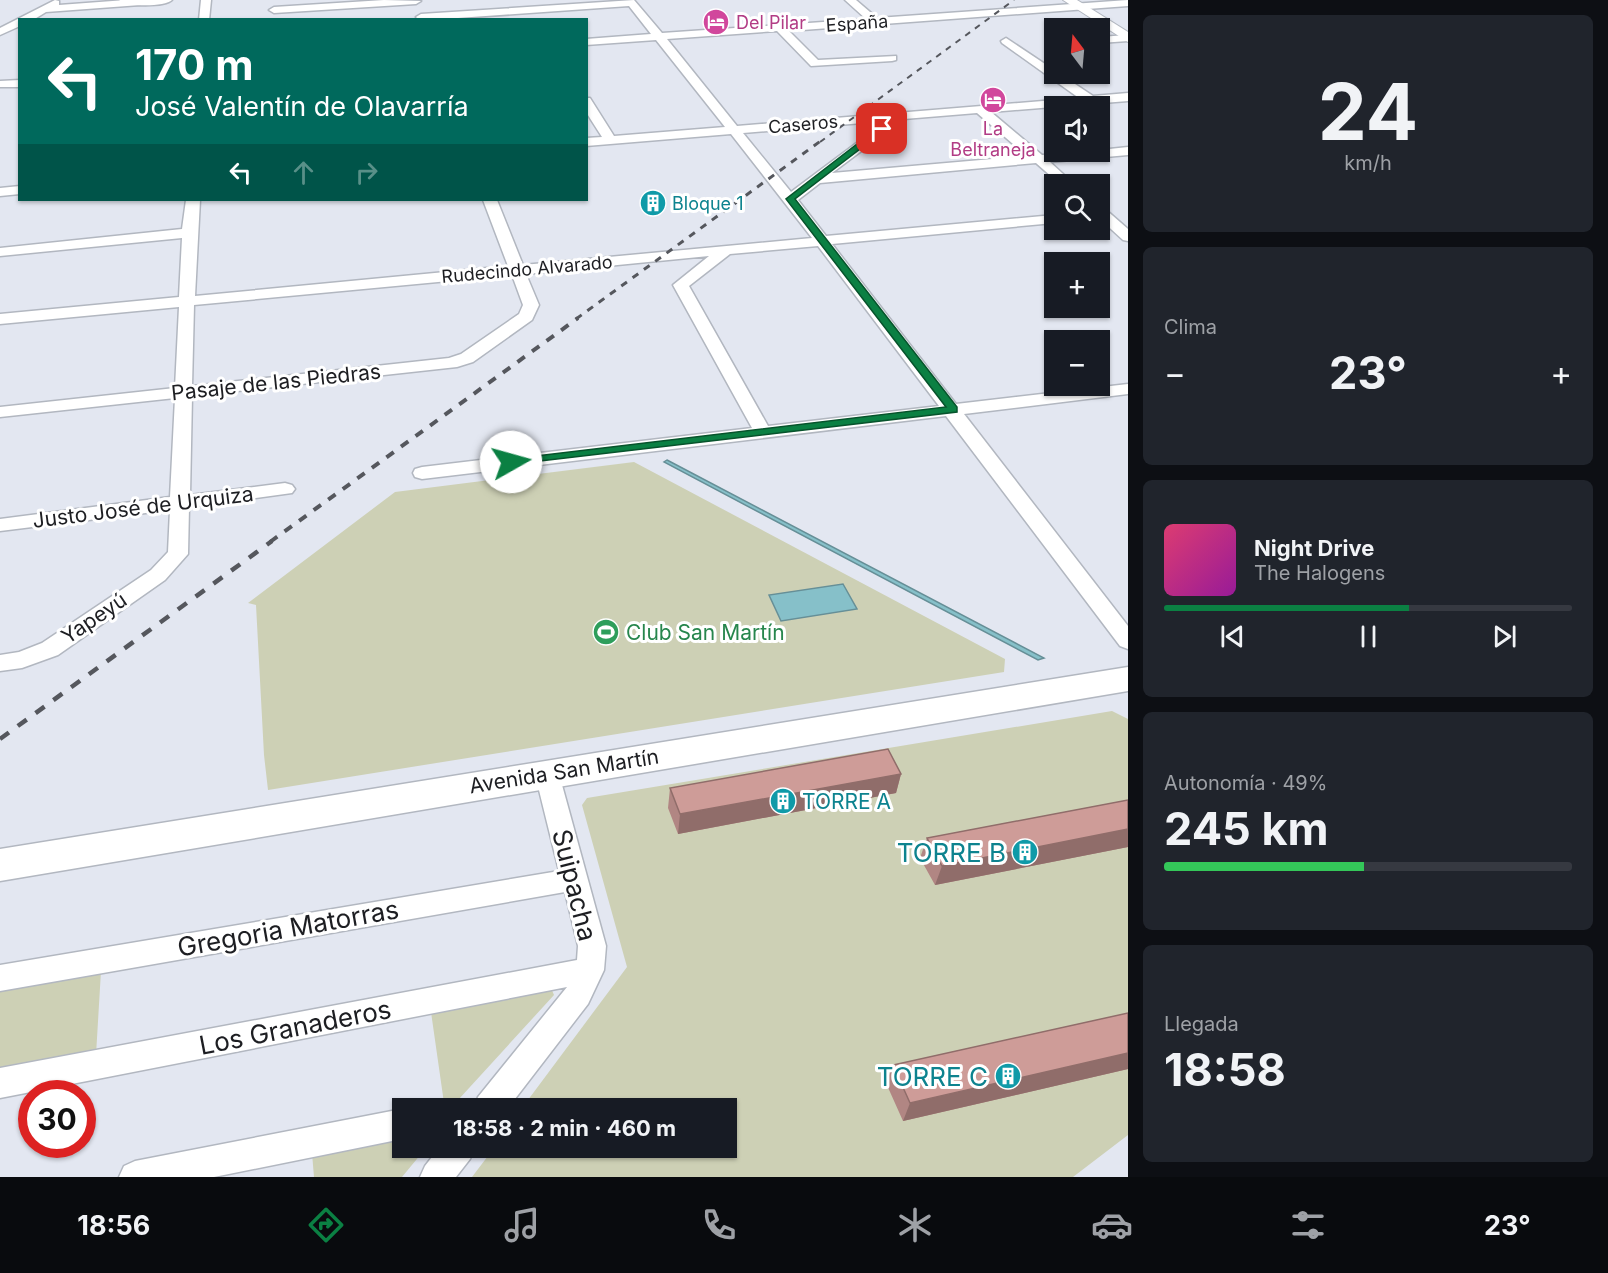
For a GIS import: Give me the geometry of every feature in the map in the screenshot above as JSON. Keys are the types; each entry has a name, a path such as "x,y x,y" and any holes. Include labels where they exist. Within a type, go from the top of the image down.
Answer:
{"main road":[{"path":"126,0 165,0"},
{"name":"Avenida San Martín","path":"0,865 1128,679"}],"street":[{"path":"28,18 60,0"},
{"path":"204,18 206,0"},
{"path":"274,10 416,0 422,18 630,1 790,199 1128,640"},
{"path":"850,0 876,22"},
{"path":"44,9 157,1"},
{"path":"1074,3 1126,35"},
{"name":"España","path":"588,42 876,22 1074,3 1128,3"},
{"path":"337,18 362,4"},
{"path":"0,32 12,25"},
{"path":"781,29 815,64 892,58"},
{"path":"1110,38 1126,35"},
{"path":"1006,41 1084,96"},
{"path":"0,84 18,83"},
{"name":"Caseros","path":"1110,98 1128,97"},
{"path":"588,104 610,140"},
{"name":"Caseros","path":"588,142 1044,104"},
{"path":"981,110 1056,174"},
{"path":"790,199 899,116"},
{"path":"815,179 1128,151"},
{"path":"0,192 18,190"},
{"path":"182,503 189,233 193,201"},
{"path":"490,201 517,270"},
{"path":"1110,212 1119,212"},
{"name":"Rudecindo Alvarado","path":"0,320 1044,220"},
{"path":"1110,222 1128,237"},
{"path":"0,252 189,233"},
{"path":"725,251 681,285 762,431"},
{"name":"Pasaje de las Piedras","path":"0,412 451,363 467,358 526,317 531,305 517,270"},
{"path":"422,473 1128,389"},
{"name":"Justo José de Urquiza","path":"0,525 285,489"},
{"name":"Yapeyú","path":"0,663 22,660 50,649 158,575 178,554 182,503"},
{"name":"Suipacha","path":"495,1098 578,995 590,970 592,946 547,774"},
{"name":"Gregoria Matorras","path":"0,978 575,879"},
{"name":"Los Granaderos","path":"0,1083 590,970"},
{"path":"135,1177 392,1126"},
{"path":"436,1177 451,1158"}],"green space":[{"name":"Club San Martín","path":"634,462 1005,659 1004,672 268,790 256,605 248,603 395,492"},
{"path":"1112,711 1128,719 1128,1135 1073,1177 472,1177 486,1158 737,1158 737,1098 529,1098 627,967 582,805 587,798"},
{"path":"101,971 96,1055 0,1073 0,988"},
{"path":"551,988 554,995 460,1098 443,1098 431,1012"},
{"path":"392,1137 392,1158 418,1158 402,1177 314,1177 312,1153"}],"water":[{"path":"667,460 1044,658 1038,660 664,462"},
{"path":"843,584 857,609 781,621 769,595"}],"building":[{"path":"888,749 901,774 680,814 670,788"},
{"path":"1128,800 1128,829 942,866 927,838"},
{"path":"1128,1013 1128,1053 910,1103 893,1065"}],"railway":[{"path":"820,142 1014,0"},
{"path":"576,319 822,140"},
{"path":"270,542 578,318"},
{"path":"0,739 272,541"}],"place":[{"name":"Del Pilar","path":"716,22"},
{"name":"La Beltraneja","path":"993,100"},
{"name":"Bloque 1","path":"653,203"},
{"name":"Club San Martín","path":"606,632"},
{"name":"TORRE A","path":"783,801"},
{"name":"TORRE B","path":"1025,852"},
{"name":"TORRE C","path":"1008,1076"}],"route":[{"path":"511,462 953,410 790,199 882,129"}]}
